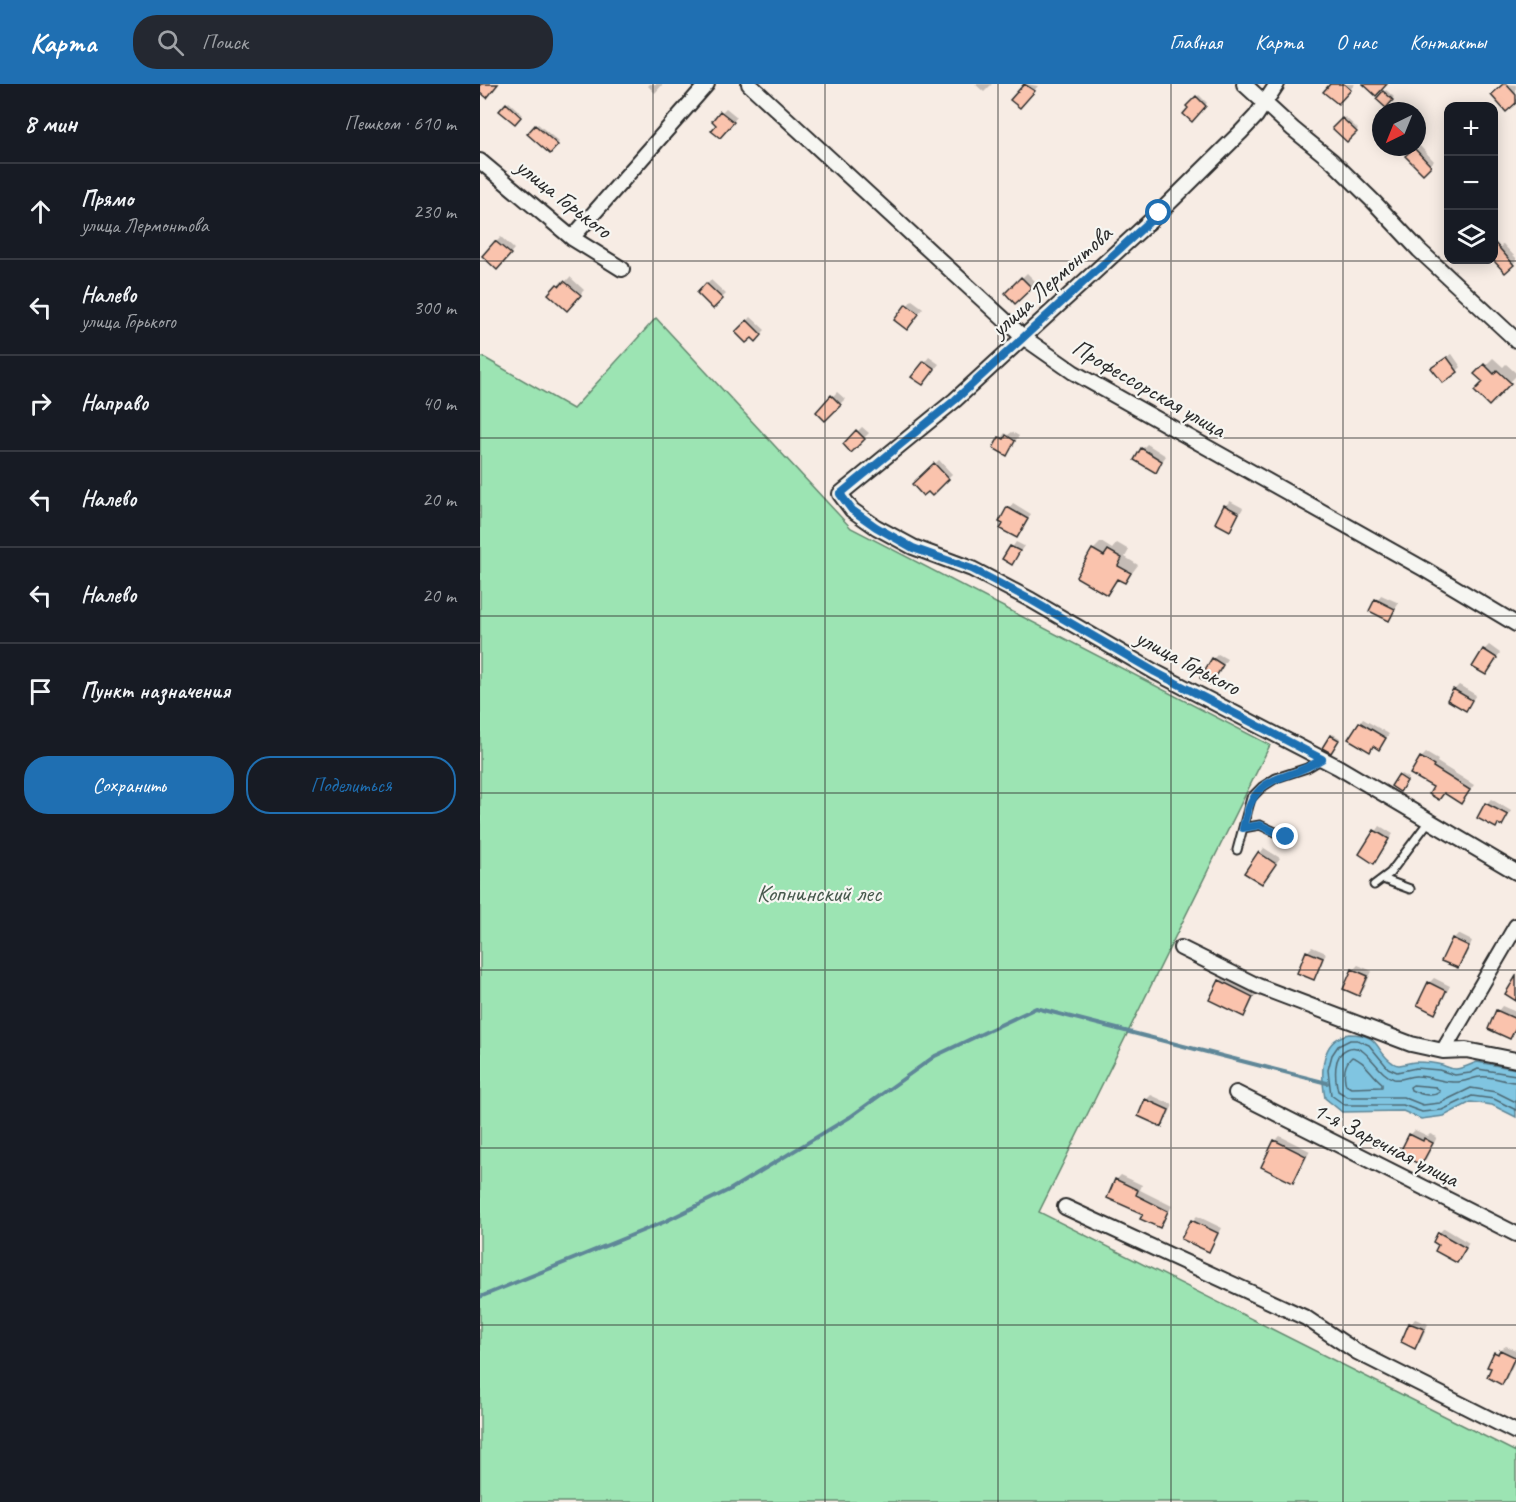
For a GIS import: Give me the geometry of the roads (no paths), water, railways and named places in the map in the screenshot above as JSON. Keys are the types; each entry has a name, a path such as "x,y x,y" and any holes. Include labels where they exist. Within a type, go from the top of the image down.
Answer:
{"street":[{"path":"572,238 707,84"},
{"name":"Профессорская улица","path":"749,84 1023,337 1073,372 1424,569 1516,624"},
{"path":"1244,84 1332,161 1419,250 1516,340"},
{"name":"улица Лермонтова","path":"840,494 955,400 1219,156 1256,116 1277,84"},
{"name":"улица Горького","path":"480,161 572,238 622,269"},
{"name":"улица Горького","path":"840,494 852,510 913,548 972,569 991,579 1155,672 1322,759 1516,872"},
{"path":"1443,1051 1516,926"},
{"path":"1181,948 1257,986 1411,1044 1443,1051 1466,1050 1516,1060"},
{"name":"1-я Заречная улица","path":"1236,1093 1516,1234"},
{"path":"1065,1207 1306,1318 1357,1352 1516,1432"}],"lane":[{"path":"1237,850 1251,798 1276,778 1307,768 1322,759"},
{"path":"1374,885 1390,873 1429,821"},
{"path":"1243,828 1260,825 1286,837"},
{"path":"1383,879 1410,889"}],"water":[{"path":"1349,1034 1360,1035 1372,1040 1387,1058 1398,1065 1425,1062 1456,1069 1477,1062 1516,1069 1516,1117 1492,1105 1471,1102 1444,1116 1421,1119 1403,1111 1342,1112 1325,1098 1323,1069 1327,1051 1332,1043"}],"waterway":[{"path":"480,1297 664,1222 731,1189 850,1117 935,1056 1036,1008 1327,1083"}],"park label":[{"name":"Копнинский лес","path":"819,893"}]}
